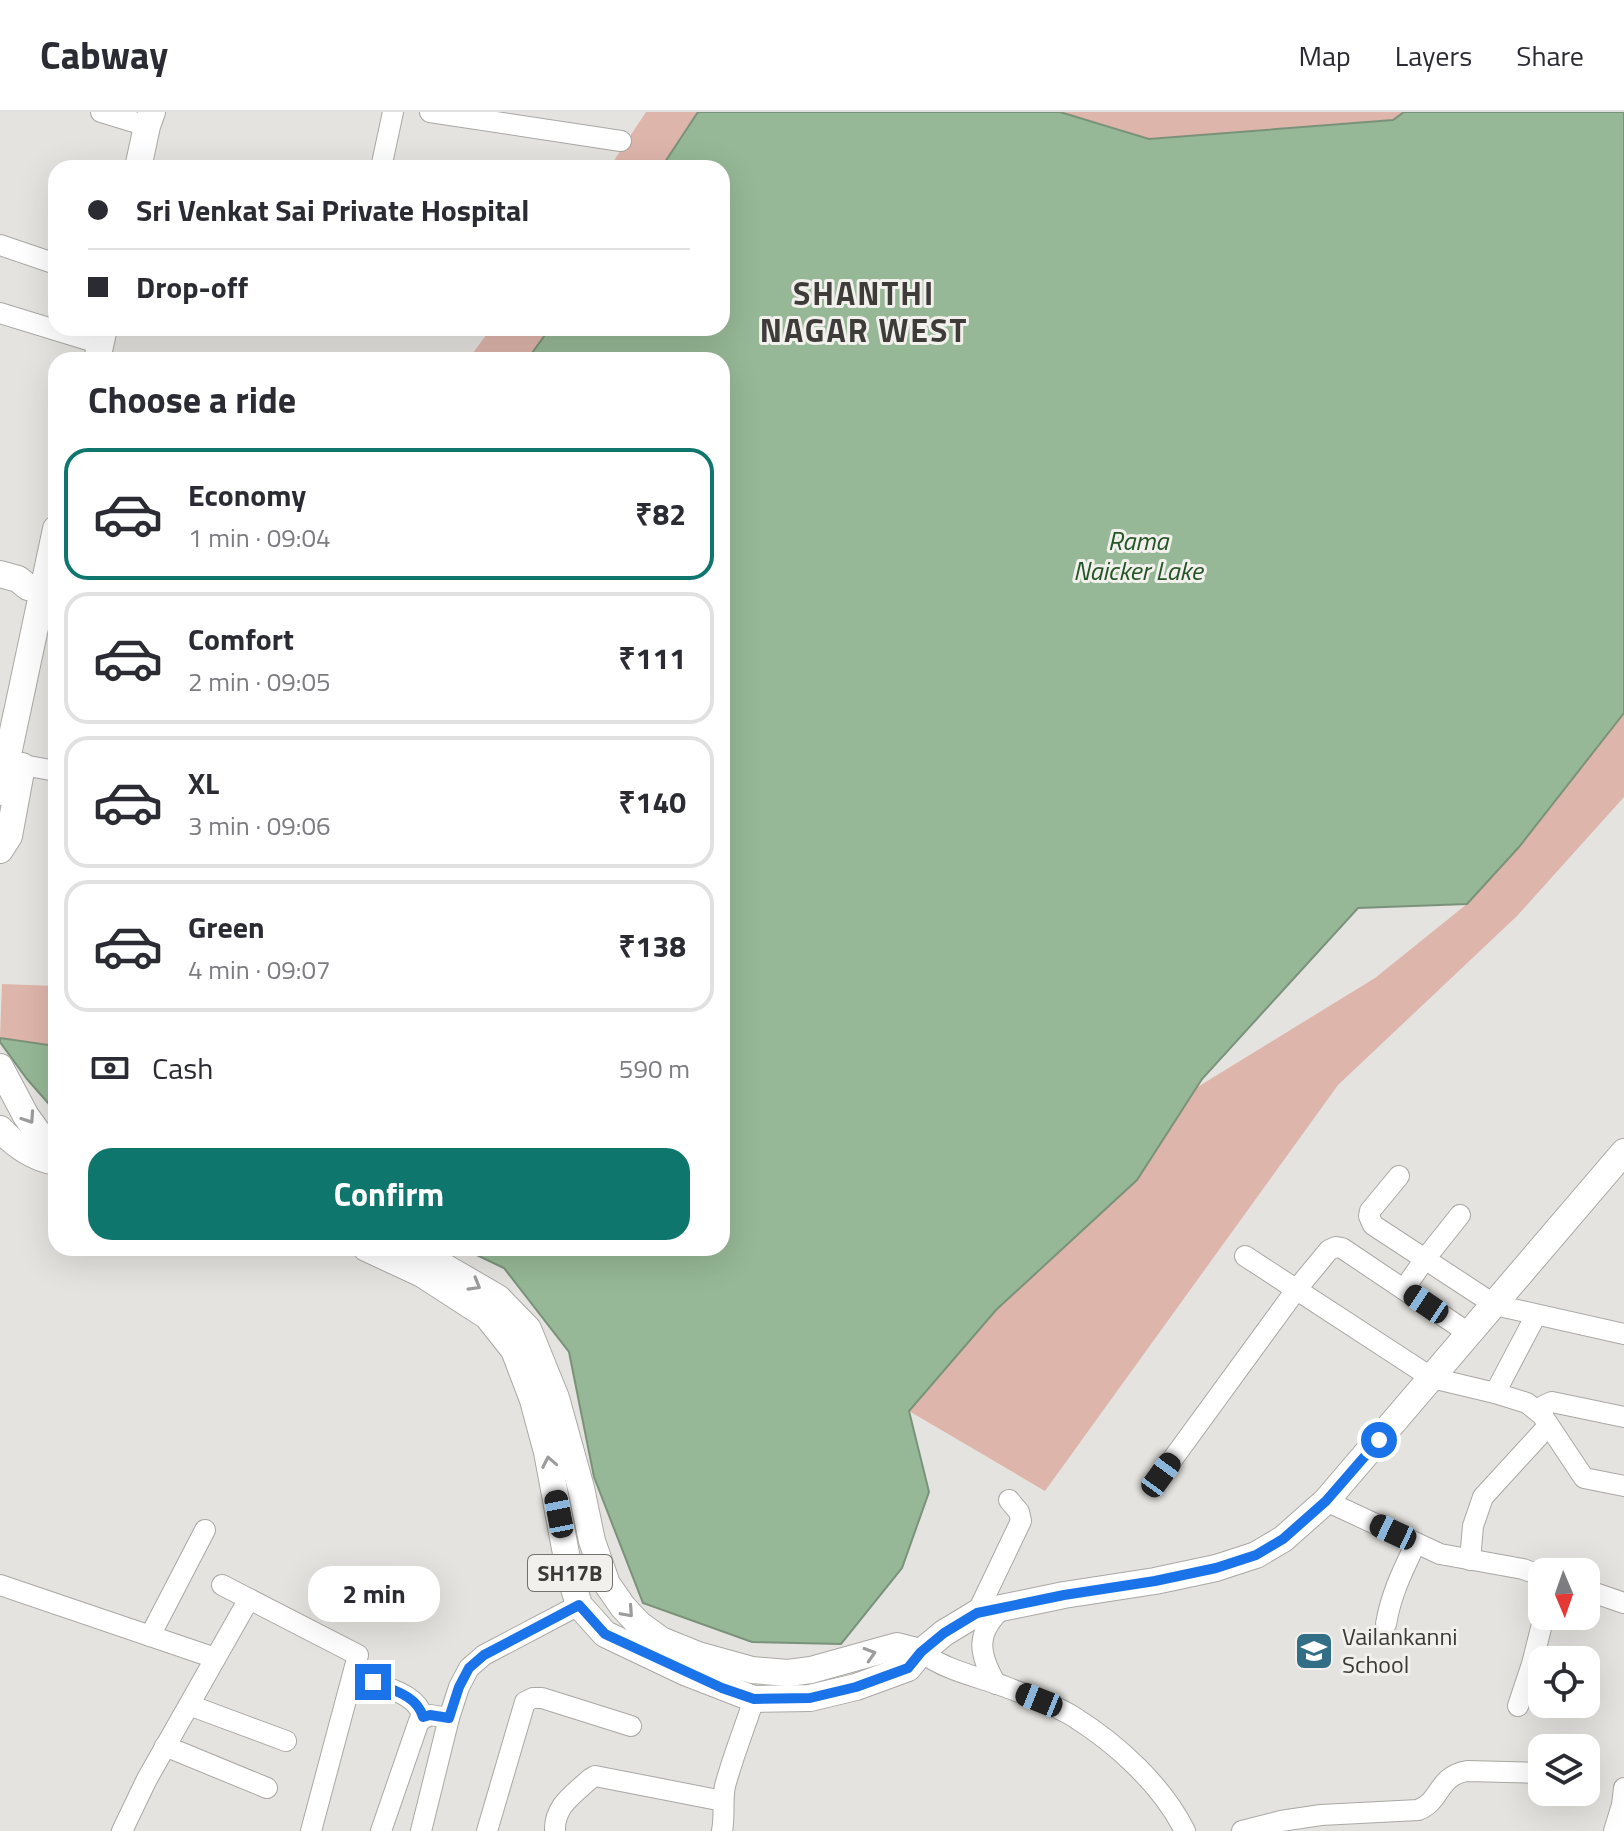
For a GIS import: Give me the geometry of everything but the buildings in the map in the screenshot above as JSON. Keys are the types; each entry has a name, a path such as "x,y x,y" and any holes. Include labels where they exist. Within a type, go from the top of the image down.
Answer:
{"main road":[{"path":"140,160 149,119"},
{"path":"0,574 18,579 46,594"},
{"path":"0,586 46,594"},
{"path":"0,850 9,836 23,765 46,594"},
{"path":"0,792 46,594"},
{"path":"5,1076 26,1116 39,1134 48,1138"},
{"path":"0,1129 16,1145 39,1159 48,1161"},
{"name":"SH17B","path":"383,1256 422,1274 487,1316 514,1350 533,1400 547,1452 570,1575 579,1605 605,1634 687,1673 754,1699 810,1698 856,1687 908,1668 921,1652 944,1633 977,1613 1216,1568 1256,1555 1283,1539 1326,1501 1624,1152"},
{"name":"SH17B","path":"423,1256 498,1298 528,1329 556,1398 592,1541 607,1584 639,1624 661,1640 698,1655 752,1670 788,1673 811,1670 897,1646 921,1652"}],"street":[{"path":"101,112 149,119"},
{"path":"383,160 393,112"},
{"path":"430,112 621,141"},
{"path":"0,245 48,261"},
{"path":"0,313 48,328"},
{"path":"75,336 101,344"},
{"path":"23,765 48,770"},
{"path":"1399,1176 1370,1211 1373,1225 1495,1305 1624,1334"},
{"path":"1404,1289 1460,1215"},
{"path":"1369,1266 1392,1237"},
{"path":"1161,1475 1296,1290 1329,1250 1342,1248 1470,1334"},
{"path":"1245,1256 1432,1378 1527,1403 1545,1421 1584,1478 1624,1486"},
{"path":"1495,1393 1536,1315"},
{"path":"1470,1560 1473,1526 1483,1497 1545,1421 1543,1406 1552,1402 1624,1417"},
{"path":"977,1613 1021,1521 1019,1512 1009,1500"},
{"path":"1326,1501 1440,1554 1528,1571"},
{"path":"150,1636 205,1530"},
{"path":"1386,1624 1390,1602 1416,1543"},
{"path":"0,1585 215,1658"},
{"path":"222,1585 358,1655 311,1831"},
{"path":"1600,1594 1623,1601"},
{"path":"122,1831 165,1746 249,1599"},
{"path":"421,1831 449,1718 469,1668 484,1655 579,1605"},
{"path":"996,1684 982,1647 990,1619 1004,1607"},
{"path":"1518,1706 1540,1630"},
{"path":"921,1652 937,1664 996,1684 1072,1716 1101,1736 1154,1783 1185,1831"},
{"path":"369,1678 410,1698 420,1708 423,1717"},
{"path":"487,1831 525,1702 542,1698 631,1726"},
{"path":"722,1831 724,1793 754,1699"},
{"path":"189,1705 286,1741"},
{"path":"381,1831 419,1721 430,1715 449,1718"},
{"path":"165,1746 267,1788"},
{"path":"1242,1831 1321,1815 1418,1810 1427,1807 1449,1777 1457,1773 1528,1773"},
{"path":"555,1831 558,1809 595,1776 724,1793"},
{"path":"1614,1831 1623,1800"}],"shaded area":[{"path":"646,112 698,112 666,160 614,160"},
{"path":"1060,112 1404,112 1393,120 1149,139"},
{"path":"485,336 544,336 533,352 474,352"},
{"path":"1624,713 1624,797 1517,916 1338,1085 1045,1491 909,1411 996,1310 1137,1180 1196,1088 1375,978 1467,904"},
{"path":"2,984 48,986 48,1045 0,1038"}],"water":[{"name":"Rama Naicker Lake","path":"698,112 1060,112 1149,139 1393,120 1404,112 1624,112 1624,713 1519,847 1467,904 1358,908 1202,1079 1137,1180 996,1310 909,1411 929,1492 902,1568 841,1644 752,1642 643,1603 594,1477 569,1352 504,1268 479,1256 730,1256 730,352 533,352 544,336 730,336 730,160 666,160"},
{"path":"0,1038 48,1045 48,1103 27,1079"}],"place":[{"name":"Vailankanni School","path":"1314,1651"}],"district":[{"name":"SHANTHI NAGAR WEST","path":"864,312"}],"route":[{"path":"373,1682 410,1698 420,1708 423,1717 449,1718 469,1668 484,1655 579,1605 605,1634 687,1673 754,1699 810,1698 856,1687 908,1668 921,1652 944,1633 977,1613 1155,1581 1216,1568 1256,1555 1283,1539 1326,1501 1379,1440"}]}
